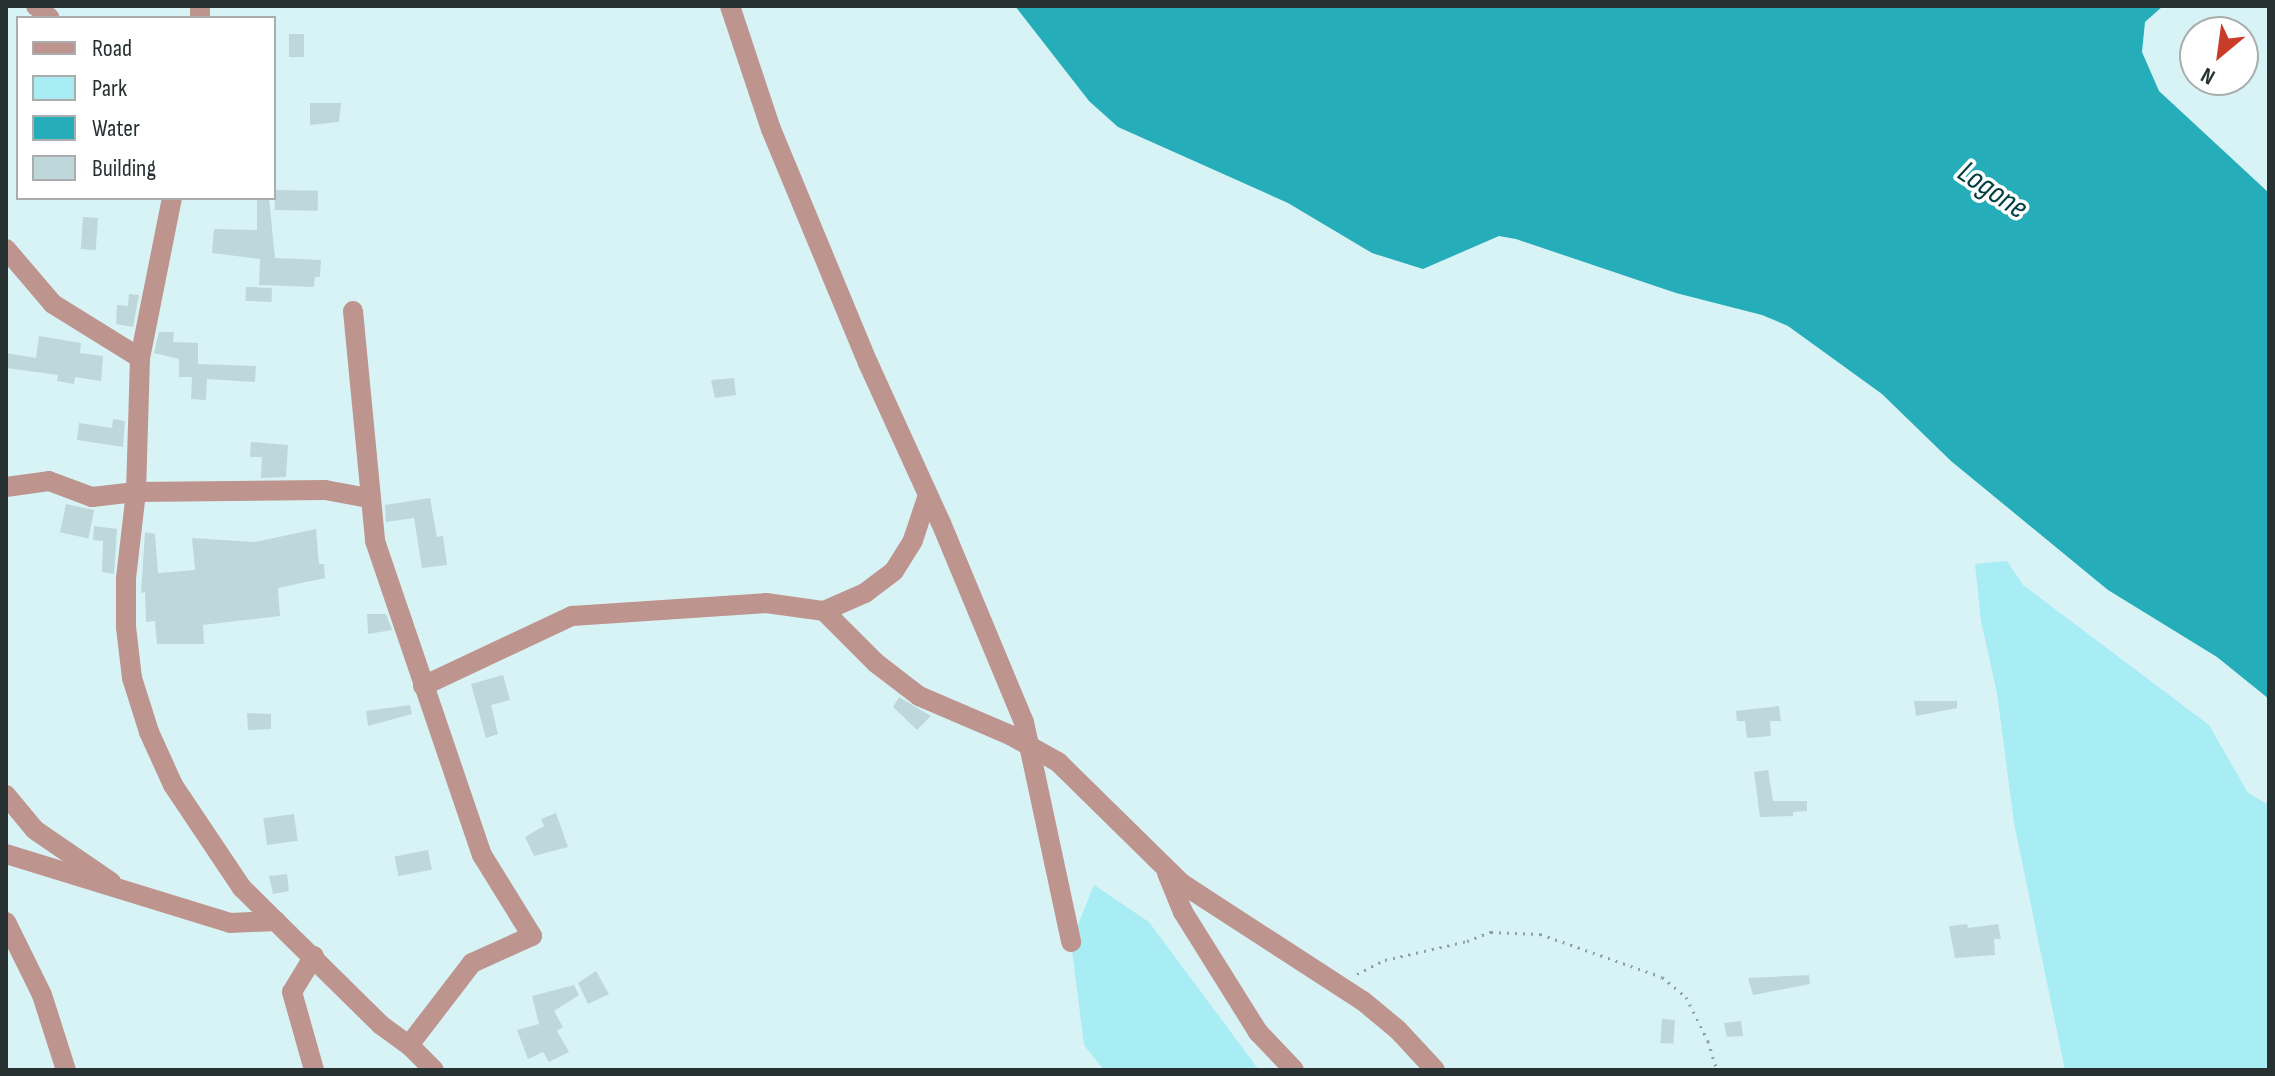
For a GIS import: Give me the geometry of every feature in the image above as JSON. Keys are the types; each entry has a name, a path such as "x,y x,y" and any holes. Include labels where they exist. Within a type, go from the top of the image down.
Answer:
{"street":[{"path":"730,6 771,129 868,363 928,495 1024,722 1071,942"},
{"path":"172,200 140,358 136,492 126,579 126,627 132,678 149,732 173,785 242,888 381,1025 409,1045 434,1070"},
{"path":"6,249 53,304 140,358"},
{"path":"353,311 368,498 375,541 482,855 532,936 472,963 409,1045"},
{"path":"6,487 49,481 83,496 136,492 325,490 368,498"},
{"path":"423,686 572,616 766,603 824,611 865,593 894,571 913,540 928,495"},
{"path":"824,611 876,663 919,696 1029,744 1071,773 1165,870 1325,976 1398,1030 1435,1070"},
{"path":"6,795 35,830 83,859 120,889"},
{"path":"6,854 230,923 276,921"},
{"path":"1165,870 1183,912 1258,1032 1294,1070"},
{"path":"6,922 42,995 66,1070"},
{"path":"314,956 292,992 314,1070"}],"path":[{"path":"1325,976 1360,974 1385,960 1467,941 1491,932 1540,934 1662,977 1686,997 1708,1041 1717,1070"}],"green space":[{"path":"2007,561 2023,585 2209,725 2248,793 2269,805 2269,1070 2065,1070 2014,823 1997,693 1981,621 1975,564"},
{"path":"1094,885 1149,922 1259,1070 1104,1070 1084,1045 1071,942"}],"water":[{"name":"Logone","path":"1015,6 2163,6 2145,22 2142,52 2159,91 2269,193 2269,699 2217,657 2108,590 1951,461 1882,394 1788,326 1762,315 1676,293 1499,236 1423,269 1372,253 1288,203 1118,127 1089,101"}],"building":[{"path":"289,34 304,34 304,57 289,57"},
{"path":"310,103 341,103 339,122 310,125"},
{"path":"276,190 318,191 318,211 275,210"},
{"path":"257,200 269,200 275,258 321,260 320,277 315,277 314,287 259,285 260,259 212,253 214,229 257,230"},
{"path":"83,217 98,218 96,250 81,249"},
{"path":"246,287 272,288 271,302 246,301"},
{"path":"129,294 139,295 133,327 116,324 117,305 128,306"},
{"path":"159,332 174,332 173,342 198,343 198,364 256,366 255,382 207,379 206,400 191,399 192,377 179,377 179,359 154,353"},
{"path":"39,336 81,343 80,353 103,356 101,381 75,377 74,384 57,381 58,375 6,368 6,353 36,358"},
{"path":"734,378 736,395 715,398 711,380"},
{"path":"113,419 125,421 123,447 77,440 79,423 112,428"},
{"path":"251,442 288,445 286,477 261,478 262,457 250,457"},
{"path":"430,498 437,537 443,536 447,565 422,568 414,518 386,522 385,505"},
{"path":"66,504 94,510 88,538 60,532"},
{"path":"94,526 117,529 114,574 102,572 103,541 93,540"},
{"path":"316,529 319,564 324,564 325,578 278,588 280,616 203,625 204,644 157,644 155,621 146,622 145,592 141,593 145,532 155,534 158,573 195,570 192,538 255,542"},
{"path":"367,614 386,614 392,630 368,634"},
{"path":"503,675 510,700 491,705 498,734 486,738 471,684"},
{"path":"899,697 931,716 917,730 893,707"},
{"path":"1914,701 1957,701 1957,708 1916,716"},
{"path":"410,705 412,714 368,726 366,711"},
{"path":"1779,706 1781,721 1770,721 1771,736 1747,738 1745,721 1737,721 1736,711"},
{"path":"247,713 271,714 271,729 248,730"},
{"path":"1768,770 1773,801 1807,801 1807,811 1793,812 1793,816 1760,817 1754,772"},
{"path":"556,813 568,847 534,856 525,837 544,826 541,819"},
{"path":"294,814 298,841 267,845 263,818"},
{"path":"428,850 432,870 398,876 395,856"},
{"path":"287,874 289,891 273,894 269,876"},
{"path":"1967,924 1968,928 1998,924 2001,939 1994,939 1995,955 1955,958 1949,926"},
{"path":"596,971 609,994 588,1004 578,983"},
{"path":"1809,975 1810,984 1753,995 1748,978"},
{"path":"574,985 579,995 554,1011 563,1027 557,1031 569,1052 549,1062 543,1052 528,1059 517,1030 539,1024 532,996"},
{"path":"1662,1019 1675,1020 1673,1044 1660,1043"},
{"path":"1741,1021 1743,1036 1727,1037 1724,1023"}]}
